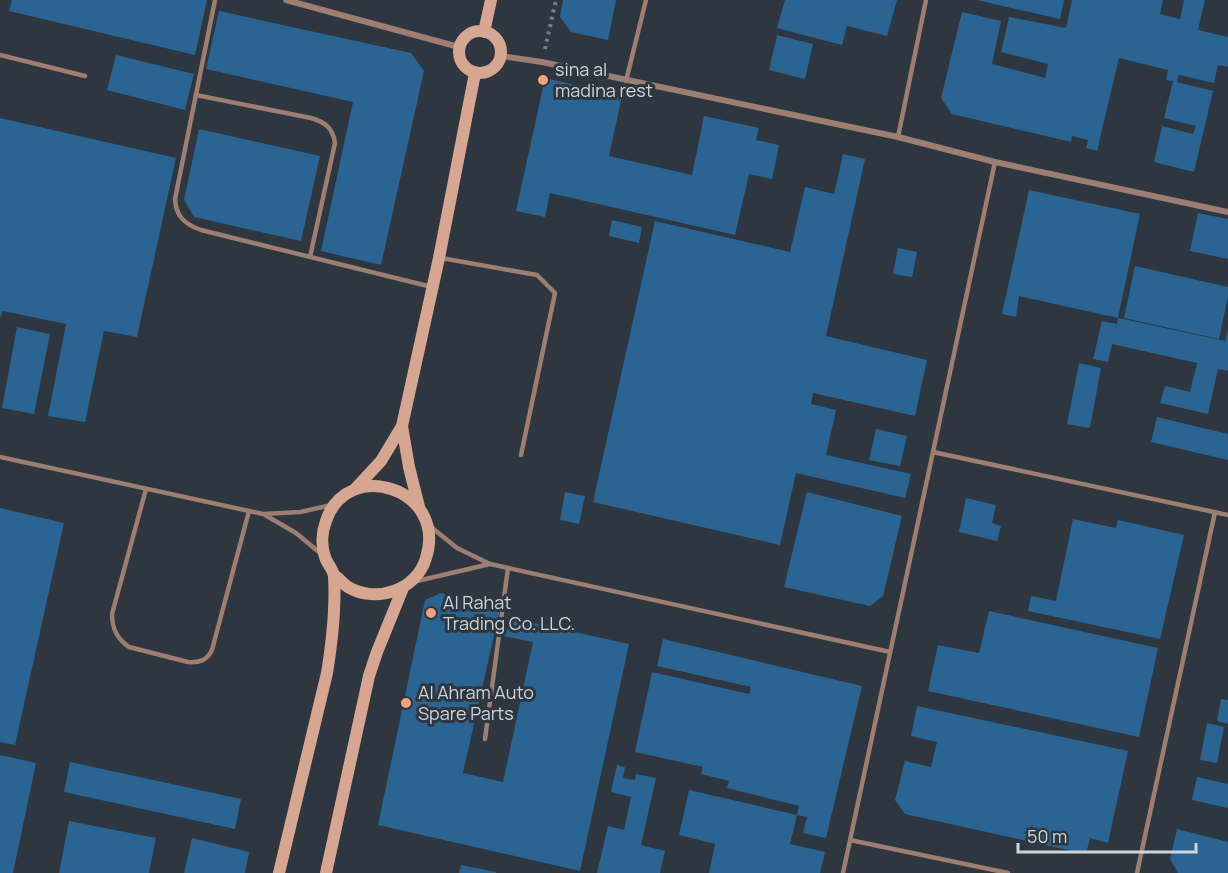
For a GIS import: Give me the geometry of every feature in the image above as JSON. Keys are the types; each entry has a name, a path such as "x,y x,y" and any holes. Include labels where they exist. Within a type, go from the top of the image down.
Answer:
{"street":[{"path":"286,0 459,47"},
{"path":"484,32 491,0"},
{"path":"477,31 484,32 495,38 501,50 501,56 492,70 475,73 464,66 460,60 459,47 466,36 477,31"},
{"path":"501,56 542,62 898,137 994,162 1228,212"},
{"path":"406,586 385,594 366,594 349,587 334,575 325,557 322,538 326,519 336,503 352,491 381,461 402,426 439,258 475,73"},
{"path":"402,426 419,508"},
{"path":"326,873 376,652 406,586 424,566 430,546 428,524 419,508 406,495 389,487 370,486 352,491"},
{"path":"279,873 327,673 331,648 334,575"}],"lane":[{"path":"215,0 175,199 177,213 181,219 201,230 432,287"},
{"path":"626,81 646,0"},
{"path":"898,137 926,0"},
{"path":"0,55 85,76"},
{"path":"196,95 311,118 325,123 331,129 335,143 310,257"},
{"path":"843,873 994,162"},
{"path":"439,258 537,275 555,293 521,455"},
{"path":"933,452 1228,515"},
{"path":"0,457 263,514 300,512 336,503"},
{"path":"146,489 112,614 114,630 122,642 129,647 188,662 196,663 203,660 212,650 249,511"},
{"path":"1137,873 1215,512"},
{"path":"263,514 296,533 325,557"},
{"path":"428,524 457,548 490,564 890,652"},
{"path":"406,586 450,572 490,564"},
{"path":"484,740 508,568"},
{"path":"850,840 1008,873"}],"path":[{"path":"542,62 556,0"}],"building":[{"path":"12,0 207,0 195,55 9,11"},
{"path":"563,0 616,0 608,40 571,32 560,17"},
{"path":"785,0 897,0 887,36 847,26 842,45 777,28"},
{"path":"977,0 1064,0 1060,19"},
{"path":"1072,0 1163,0 1160,14 1180,19 1184,0 1205,0 1198,30 1228,37 1228,67 1218,65 1214,83 1179,75 1177,82 1213,91 1194,172 1154,162 1162,126 1193,134 1196,126 1164,118 1173,81 1166,80 1168,70 1119,58 1097,151 1086,148 1088,140 1072,136 1071,142 952,114 941,98 962,12 1001,21 992,64 1045,78 1048,64 1001,52 1009,17 1066,28"},
{"path":"219,11 411,53 424,71 381,265 321,251 353,102 206,69"},
{"path":"777,35 813,44 805,79 769,70"},
{"path":"116,55 194,74 185,110 107,90"},
{"path":"545,78 622,96 609,156 692,175 704,116 759,128 756,140 779,145 772,179 749,174 735,235 550,193 545,217 516,211"},
{"path":"0,118 176,158 137,337 104,331 85,422 48,416 66,324 3,311 0,318"},
{"path":"199,129 320,156 301,241 194,217 184,200"},
{"path":"843,154 865,159 826,336 927,360 915,416 813,393 811,404 836,410 826,455 911,474 905,498 796,473 780,545 593,502 655,221 790,252 805,187 834,194"},
{"path":"1029,190 1140,214 1118,318 1019,296 1016,317 1002,314"},
{"path":"1198,213 1228,219 1228,259 1190,251"},
{"path":"612,220 642,227 639,243 609,236"},
{"path":"898,248 917,252 912,277 893,274"},
{"path":"1135,266 1228,287 1219,339 1124,318"},
{"path":"1118,318 1225,341 1228,330 1228,371 1218,369 1208,414 1160,403 1165,386 1190,392 1197,363 1112,344 1108,362 1093,359 1102,321 1117,324"},
{"path":"17,327 50,334 34,414 2,408"},
{"path":"1079,363 1101,368 1090,428 1067,424"},
{"path":"1157,417 1228,434 1228,460 1151,442"},
{"path":"876,429 907,436 900,466 869,460"},
{"path":"565,492 585,496 579,524 560,520"},
{"path":"807,492 902,516 883,596 870,606 784,587"},
{"path":"966,498 996,505 992,523 1001,526 997,541 959,532"},
{"path":"0,508 64,523 15,745 0,742"},
{"path":"1073,519 1116,528 1118,520 1184,535 1160,639 1028,611 1031,596 1056,601"},
{"path":"441,593 500,609 463,773 503,782 533,642 503,636 507,617 629,644 580,871 378,825 425,600"},
{"path":"989,611 1158,648 1139,737 928,691 938,645 979,653"},
{"path":"663,639 862,686 826,838 803,833 807,817 797,815 799,806 727,788 729,781 701,774 703,767 635,752 652,672 749,694 751,687 657,666"},
{"path":"1221,699 1228,700 1228,724 1217,721"},
{"path":"917,706 1128,751 1108,843 1090,838 1086,854 905,814 895,800 905,761 931,767 937,742 911,736"},
{"path":"1207,723 1224,727 1217,763 1200,760"},
{"path":"0,755 36,763 13,873 0,873"},
{"path":"70,762 241,799 235,829 64,792"},
{"path":"617,765 625,767 623,778 635,780 636,774 656,778 641,845 665,851 660,873 597,873 608,826 624,830 631,797 611,792"},
{"path":"1197,777 1228,784 1228,808 1192,800"},
{"path":"689,790 797,815 790,844 825,852 820,873 709,873 715,844 679,835"},
{"path":"69,821 156,838 149,873 59,873"},
{"path":"1177,829 1228,842 1228,873 1178,873 1170,859"},
{"path":"192,838 249,852 245,873 184,873"},
{"path":"461,865 496,872 496,873 459,873"}],"place":[{"name":"sina al madina rest","path":"543,80"},
{"name":"Al Rahat Trading Co. LLC.","path":"431,613"},
{"name":"Al Ahram Auto Spare Parts","path":"406,703"}]}
